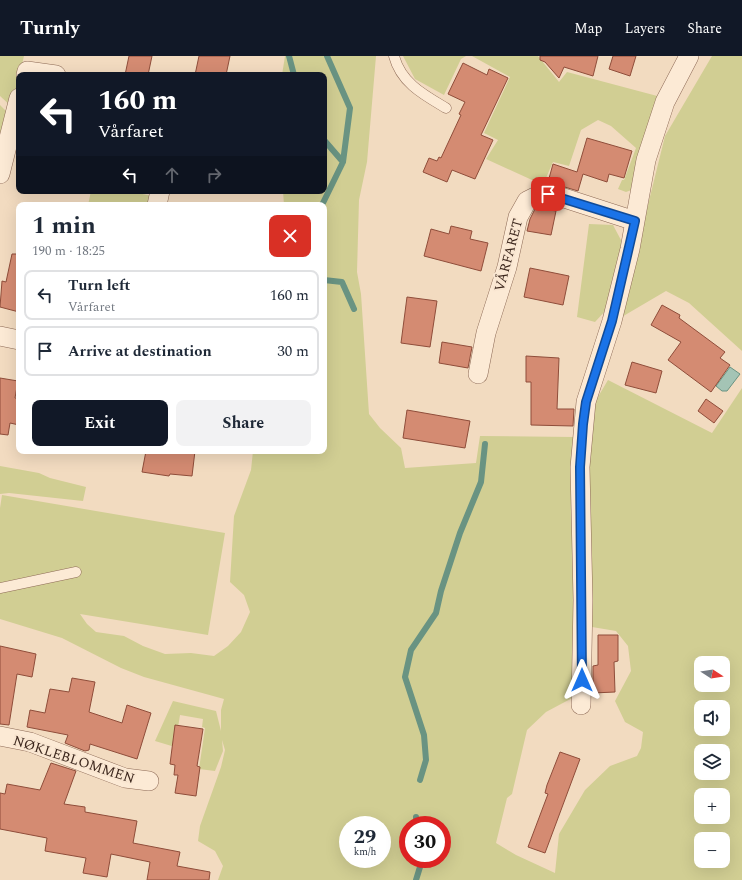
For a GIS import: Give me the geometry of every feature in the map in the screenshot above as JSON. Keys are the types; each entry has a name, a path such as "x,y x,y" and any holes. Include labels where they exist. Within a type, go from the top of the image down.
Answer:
{"street":[{"path":"581,705 583,600 580,467 586,402 612,321 635,221 646,160 665,102 689,56"},
{"path":"27,67 45,72"},
{"path":"0,174 16,110"},
{"name":"VÅRFARET","path":"478,374 486,332 507,267 518,217 527,201 537,196 548,194 635,221"},
{"path":"0,336 16,339"},
{"name":"NØKLEBLOMMEN","path":"0,736 30,742 125,778 149,781"}],"lane":[{"path":"394,56 401,72 410,84 420,93 446,108"},
{"path":"0,588 76,572"}],"shaded area":[{"path":"0,56 24,56 20,72 16,72 16,90 12,107 0,96"},
{"path":"285,56 376,56 367,162 359,200 357,272 361,294 369,414 380,428 401,448 405,468 476,463 480,436 574,437 608,380 712,433 742,388 742,880 218,880 223,866 215,851 198,841 200,826 221,767 225,750 222,740 223,751 215,771 199,769 205,728 202,727 203,719 180,715 175,747 155,741 173,701 216,711 221,731 221,710 224,699 144,677 121,668 62,638 0,619 0,508 2,495 225,533 208,635 80,614 87,624 96,632 124,636 143,646 165,654 191,653 214,656 228,646 241,632 250,612 244,595 230,582 234,516 251,470 253,454 327,454 327,202 284,202 283,194 327,194 327,72 282,72","holes":["586,626 616,631 628,646 631,671 615,701 625,722 643,732 641,748 637,756 610,766 585,790 559,834 555,873 516,855 496,843 507,798 512,794 527,730 546,712 576,696"]},
{"path":"403,56 466,56 461,59 444,95 415,79"},
{"path":"472,56 538,56 559,82 567,72 661,97 634,189 626,192 618,189 622,180 624,180 636,148 611,126 598,120 581,130 569,166 553,162 543,185 486,159 498,140 484,133 510,77"},
{"path":"712,56 742,56 742,351 689,303 666,291 620,318 665,136"},
{"path":"0,105 9,114 0,154"},
{"path":"90,194 142,194 152,196 151,202 89,202"},
{"path":"589,224 613,225 622,242 607,309 595,322 577,317"},
{"path":"730,367 740,374 727,391 722,391 716,386"},
{"path":"0,466 39,473 50,478 86,487 83,501 9,493 0,494"}],"building":[{"path":"129,56 152,56 149,72 126,72"},
{"path":"199,56 230,56 227,72 196,72"},
{"path":"540,56 598,56 593,76 564,67 559,78 545,62 540,60"},
{"path":"613,56 636,56 630,76 609,69"},
{"path":"463,63 487,75 489,69 508,78 481,135 493,140 475,179 452,170 447,182 423,172 429,158 437,161 439,157 441,158 461,115 459,114 465,102 448,94"},
{"path":"587,138 632,151 624,178 609,174 607,182 583,174 578,191 548,182 553,164 577,172"},
{"path":"538,208 556,211 551,235 527,231 530,219 535,209"},
{"path":"451,226 472,231 470,239 488,243 481,271 424,256 431,229 449,234"},
{"path":"12,254 16,254 16,311 0,307 2,281 6,282"},
{"path":"530,268 569,276 563,305 524,297"},
{"path":"407,297 437,301 430,347 401,343"},
{"path":"662,305 680,315 679,318 725,352 720,358 730,365 711,392 668,360 681,342 651,325"},
{"path":"442,342 472,347 468,368 439,363"},
{"path":"526,356 559,358 557,409 574,409 573,426 531,425 531,382 526,382"},
{"path":"632,362 662,371 656,393 625,385"},
{"path":"0,378 16,381 16,424 10,423 8,435 0,434"},
{"path":"706,399 723,411 714,423 698,411"},
{"path":"407,410 470,421 465,448 403,438"},
{"path":"145,454 195,454 192,476 170,474 169,476 142,472"},
{"path":"598,635 618,635 618,661 614,662 615,692 593,693 593,666 598,665"},
{"path":"0,646 36,654 32,677 17,674 9,725 0,724"},
{"path":"72,678 95,682 89,712 122,723 127,705 151,713 137,759 90,744 89,750 85,751 65,743 68,735 27,727 30,710 45,713 50,689 69,692"},
{"path":"175,725 203,729 197,766 200,767 196,796 175,793 178,775 174,775 175,765 170,764"},
{"path":"560,752 580,759 545,853 528,847 548,794 545,793 547,785"},
{"path":"51,763 76,771 64,804 85,807 85,812 137,821 133,843 180,852 177,866 210,872 209,880 147,880 150,862 111,854 107,877 83,873 86,858 45,851 47,838 0,829 0,793 5,794 7,784 40,790"}],"waterway":[{"path":"289,56 293,72"},
{"path":"327,56 350,108 343,162"},
{"path":"323,202 343,162 327,143"},
{"path":"327,280 342,282 354,309"},
{"path":"420,780 426,760 424,735 405,677 411,650 436,613 441,591 460,533 481,482 485,444"},
{"path":"416,880 420,868"}],"route":[{"path":"548,194 635,221 630,249 605,348 586,402 583,424 580,467 580,525 583,600 582,680"}]}
